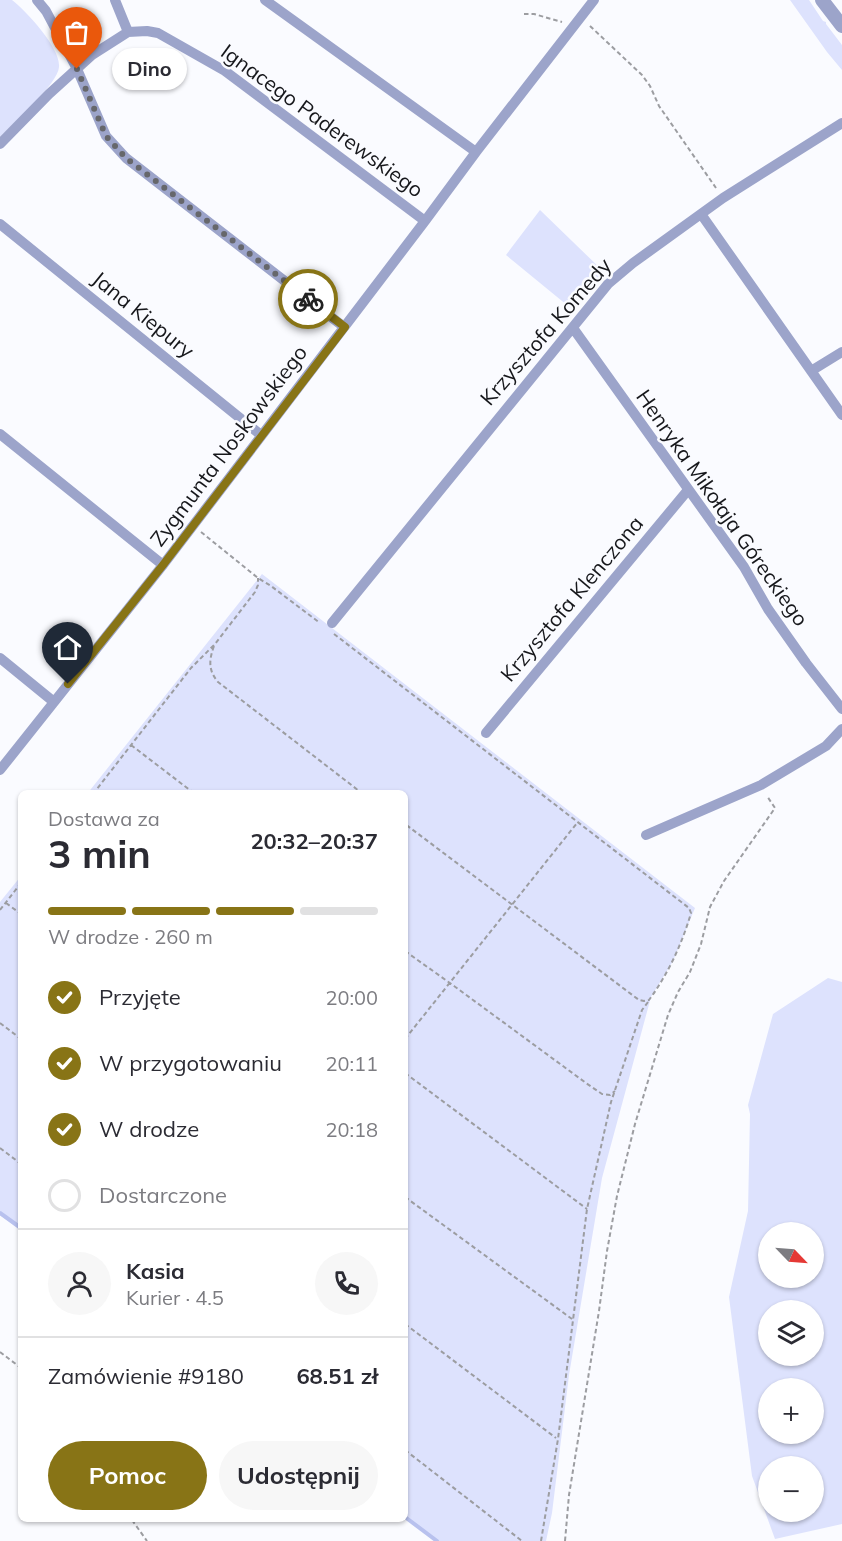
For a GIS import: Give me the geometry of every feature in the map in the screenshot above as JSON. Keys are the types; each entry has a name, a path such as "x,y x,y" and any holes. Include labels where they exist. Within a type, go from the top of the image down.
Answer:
{"street":[{"path":"37,0 46,11 77,69 106,136 126,158 345,327"},
{"path":"0,144 49,94 92,55 128,32 115,0"},
{"path":"265,0 476,153"},
{"path":"822,0 842,26"},
{"name":"Zygmunta Noskowskiego","path":"0,770 163,565 591,1"},
{"name":"Ignacego Paderewskiego","path":"128,32 158,33 225,71 426,221"},
{"name":"Krzysztofa Komedy","path":"329,625 596,297 620,273 723,198 842,123"},
{"path":"701,214 842,415"},
{"name":"Jana Kiepury","path":"0,224 261,435"},
{"name":"Henryka Mikołaja Góreckiego","path":"573,328 744,567 774,618 842,709"},
{"path":"811,371 842,352"},
{"path":"0,434 163,565"},
{"name":"Krzysztofa Klenczona","path":"486,733 688,490"},
{"path":"0,658 54,702"},
{"path":"646,835 761,785 826,746 842,729"}],"path":[{"path":"524,14 534,14 566,23"},
{"path":"587,23 642,75 659,106 723,198"},
{"path":"199,530 258,578 329,625"},
{"path":"96,790 191,668 215,644 255,591 258,578"},
{"path":"336,634 689,908 692,913 672,962 642,1010 615,1092 587,1209 558,1439 541,1541"},
{"path":"215,644 210,656 212,676 358,790"},
{"path":"131,745 190,790"},
{"path":"565,1541 607,1251 627,1155 668,1015 690,972 701,944 710,907 723,881 775,808 761,785"},
{"path":"408,1035 578,822"},
{"path":"408,826 630,994 639,1000 649,1000"},
{"path":"0,910 18,887"},
{"path":"6,903 18,912"},
{"path":"408,953 602,1094 610,1095 615,1092"},
{"path":"0,1023 18,1037"},
{"path":"408,1075 587,1209"},
{"path":"0,1148 18,1162"},
{"path":"408,1199 572,1319"},
{"path":"408,1326 558,1439"},
{"path":"0,1352 18,1366"},
{"path":"408,1452 522,1541"},
{"path":"133,1522 147,1541"}],"shaded area":[{"path":"0,0 12,0 34,21 49,40 58,59 59,67 57,74 43,93 0,137"},
{"path":"790,0 809,0 826,22 842,45 842,70 827,52"},
{"path":"540,210 604,272 573,310 506,255"},
{"path":"262,574 695,908 673,961 651,997 602,1178 569,1375 552,1513 546,1541 438,1541 408,1519 408,790 90,790"},
{"path":"18,880 18,1229 0,1215 0,902"},
{"path":"828,978 842,982 842,1524 775,1539 769,1522 824,1522 824,1456 758,1456 758,1492 752,1476 729,1297 748,1211 750,1114 748,1105 773,1014"}],"waterway":[{"path":"0,1213 18,1226"},
{"path":"408,1519 437,1541"}],"way so far":[{"path":"77,69 106,136 126,158 308,299"}],"place":[{"name":"Dino","path":"77,69"}],"route":[{"path":"68,684 163,565 345,327 308,299"}]}
